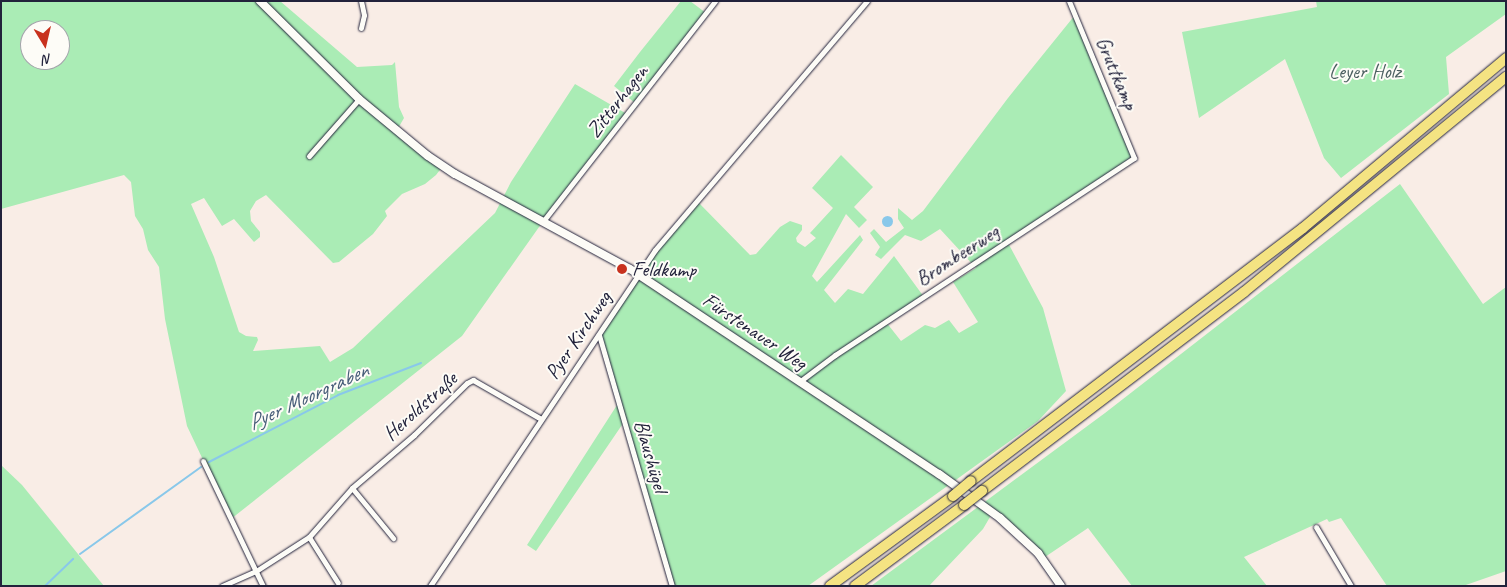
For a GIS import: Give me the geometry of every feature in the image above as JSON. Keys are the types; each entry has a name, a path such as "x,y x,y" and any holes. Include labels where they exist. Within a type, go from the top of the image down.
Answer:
{"highway":[{"path":"830,586 953,496 1303,228 1506,58"},
{"path":"855,586 1244,292 1506,77"}],"street":[{"name":"Fürstenauer Weg","path":"260,1 360,99 443,166 639,274 939,474 1000,518 1038,553 1061,586"},
{"path":"361,1 364,15 361,28"},
{"name":"Zitterhagen","path":"544,220 715,1"},
{"name":"Pyer Kirchweg","path":"430,586 655,250 867,1"},
{"name":"Gruttkamp","path":"1069,1 1134,158"},
{"path":"309,156 360,99"},
{"name":"Brombeerweg","path":"799,382 842,350 1134,158"},
{"name":"Blaushügel","path":"599,335 672,586"},
{"name":"Heroldstraße","path":"222,586 256,571 309,537 352,488 414,435 467,383 473,380 542,419"},
{"path":"203,461 263,586"},
{"path":"352,488 393,538"},
{"path":"1316,527 1351,586"},
{"path":"309,537 338,583"}],"green space":[{"path":"1,1 280,1 357,67 392,65 395,62 399,107 404,118 397,130 443,166 425,184 402,194 385,211 387,216 373,234 339,262 333,263 266,195 256,201 250,211 251,221 260,232 260,237 254,242 234,219 222,226 204,198 191,204 214,257 239,332 246,336 257,337 258,340 253,351 320,346 330,362 353,348 495,213 511,182 575,84 627,114 544,220 462,336 231,519 187,426 165,319 159,267 148,250 143,229 135,216 131,182 124,175 1,209"},
{"path":"681,1 690,1 706,13 628,113 635,103 614,86 640,52"},
{"name":"Leyer Holz","path":"1316,1 1506,1 1506,14 1446,57 1449,94 1341,178 1324,158 1285,59 1199,118 1182,32 1317,7"},
{"path":"1075,15 1133,157 1007,241 1043,308 1066,391 1038,421 808,586 672,586 624,422 536,551 527,545 619,402 599,335 642,269 698,202 750,255 756,254 780,227 790,221 802,225 802,230 796,238 797,242 805,247 816,238 810,233 833,208 812,188 841,155 873,187 854,207 867,220 859,228 846,214 812,276 817,282 860,235 863,240 824,290 835,303 848,289 863,294 894,256 924,297 886,322 901,341 925,325 935,328 949,320 959,333 978,322 953,282 976,268 940,229 921,241 905,235 881,259 875,255 880,247 870,233 874,229 886,242 904,228 898,219 898,208 912,220 923,211 1008,98"},
{"path":"1400,184 1483,304 1506,287 1506,571 1463,586 1387,586 1341,518 1329,522 1327,519 1244,557 1267,586 1132,586 1088,528 1042,559 988,509 990,517 983,529 929,586 871,586 1105,413"},
{"path":"1,465 22,485 104,586 1,586"}],"water":[{"path":"885,216 889,216 892,221 891,225 885,226 882,223 882,219"}],"waterway":[{"name":"Pyer Moorgraben","path":"209,462 338,395 421,363"},
{"name":"Pyer Moorgraben","path":"80,554 201,467"},
{"name":"Pyer Moorgraben","path":"45,586 73,559"}],"place":[{"name":"Feldkamp","path":"622,269"}]}
